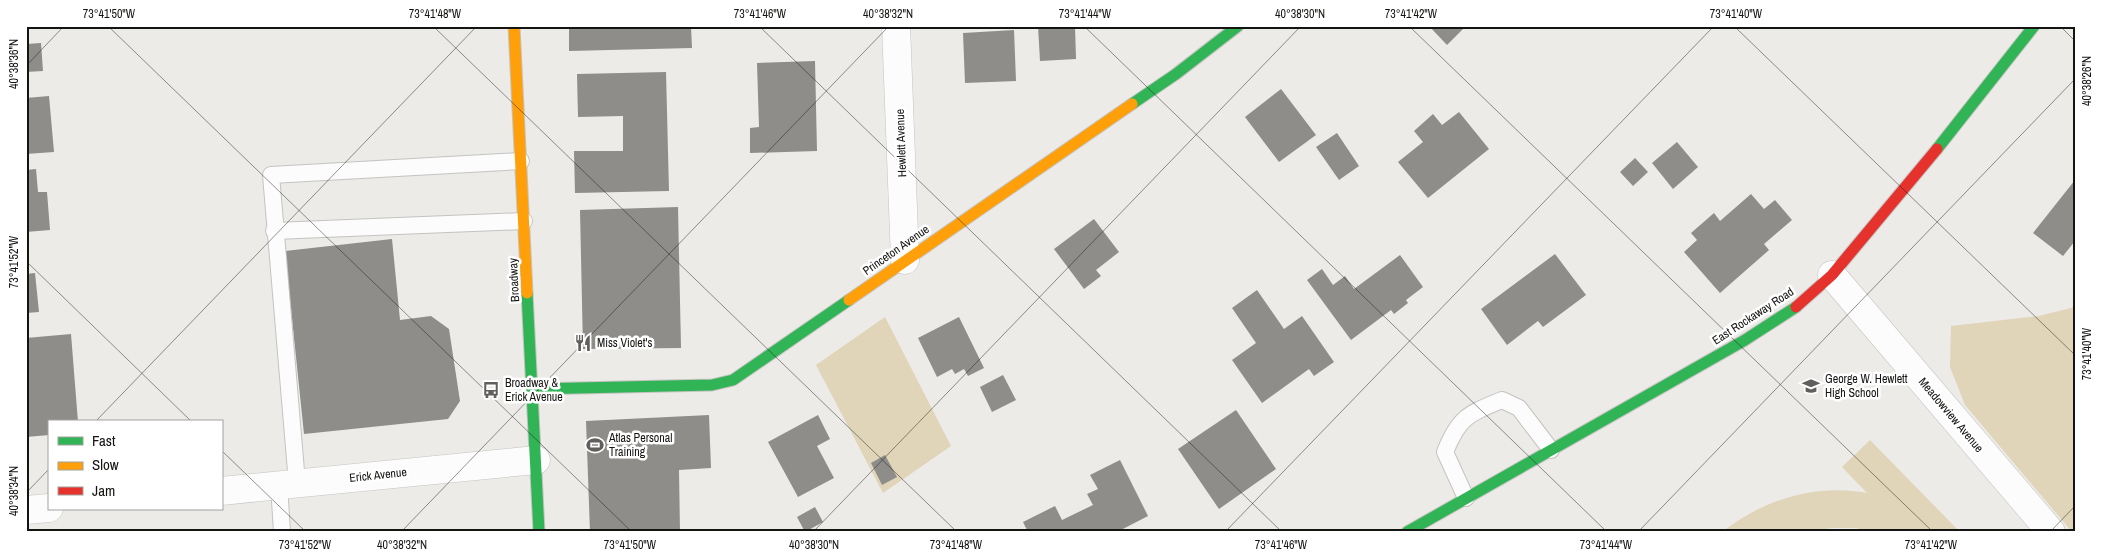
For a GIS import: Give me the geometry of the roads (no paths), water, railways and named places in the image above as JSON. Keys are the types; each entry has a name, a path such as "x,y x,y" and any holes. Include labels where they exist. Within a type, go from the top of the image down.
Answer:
{"main road":[{"name":"Broadway","path":"514,26 539,532"},
{"name":"Princeton Avenue","path":"533,389 712,384 732,380 750,370 905,260 1176,74 1238,26"},
{"name":"East Rockaway Road","path":"1407,532 1745,340 1794,309 1832,275 1920,170 2034,26"}],"street":[{"name":"Hewlett Avenue","path":"896,26 905,260"},
{"name":"Meadowview Avenue","path":"1832,275 2051,532"},
{"name":"Erick Avenue","path":"222,491 536,460"},
{"path":"26,510 48,508"}],"lane":[{"path":"282,532 288,484 271,175 521,161"},
{"path":"274,231 524,221"},
{"path":"1466,498 1445,452 1454,430 1472,412 1502,400 1519,408 1551,450"}],"place":[{"name":"Miss Violet's","path":"583,343"},
{"name":"George W. Hewlett High School","path":"1811,386"},
{"name":"Broadway & Erick Avenue","path":"491,390"},
{"name":"Atlas Personal Training","path":"595,445"}]}
